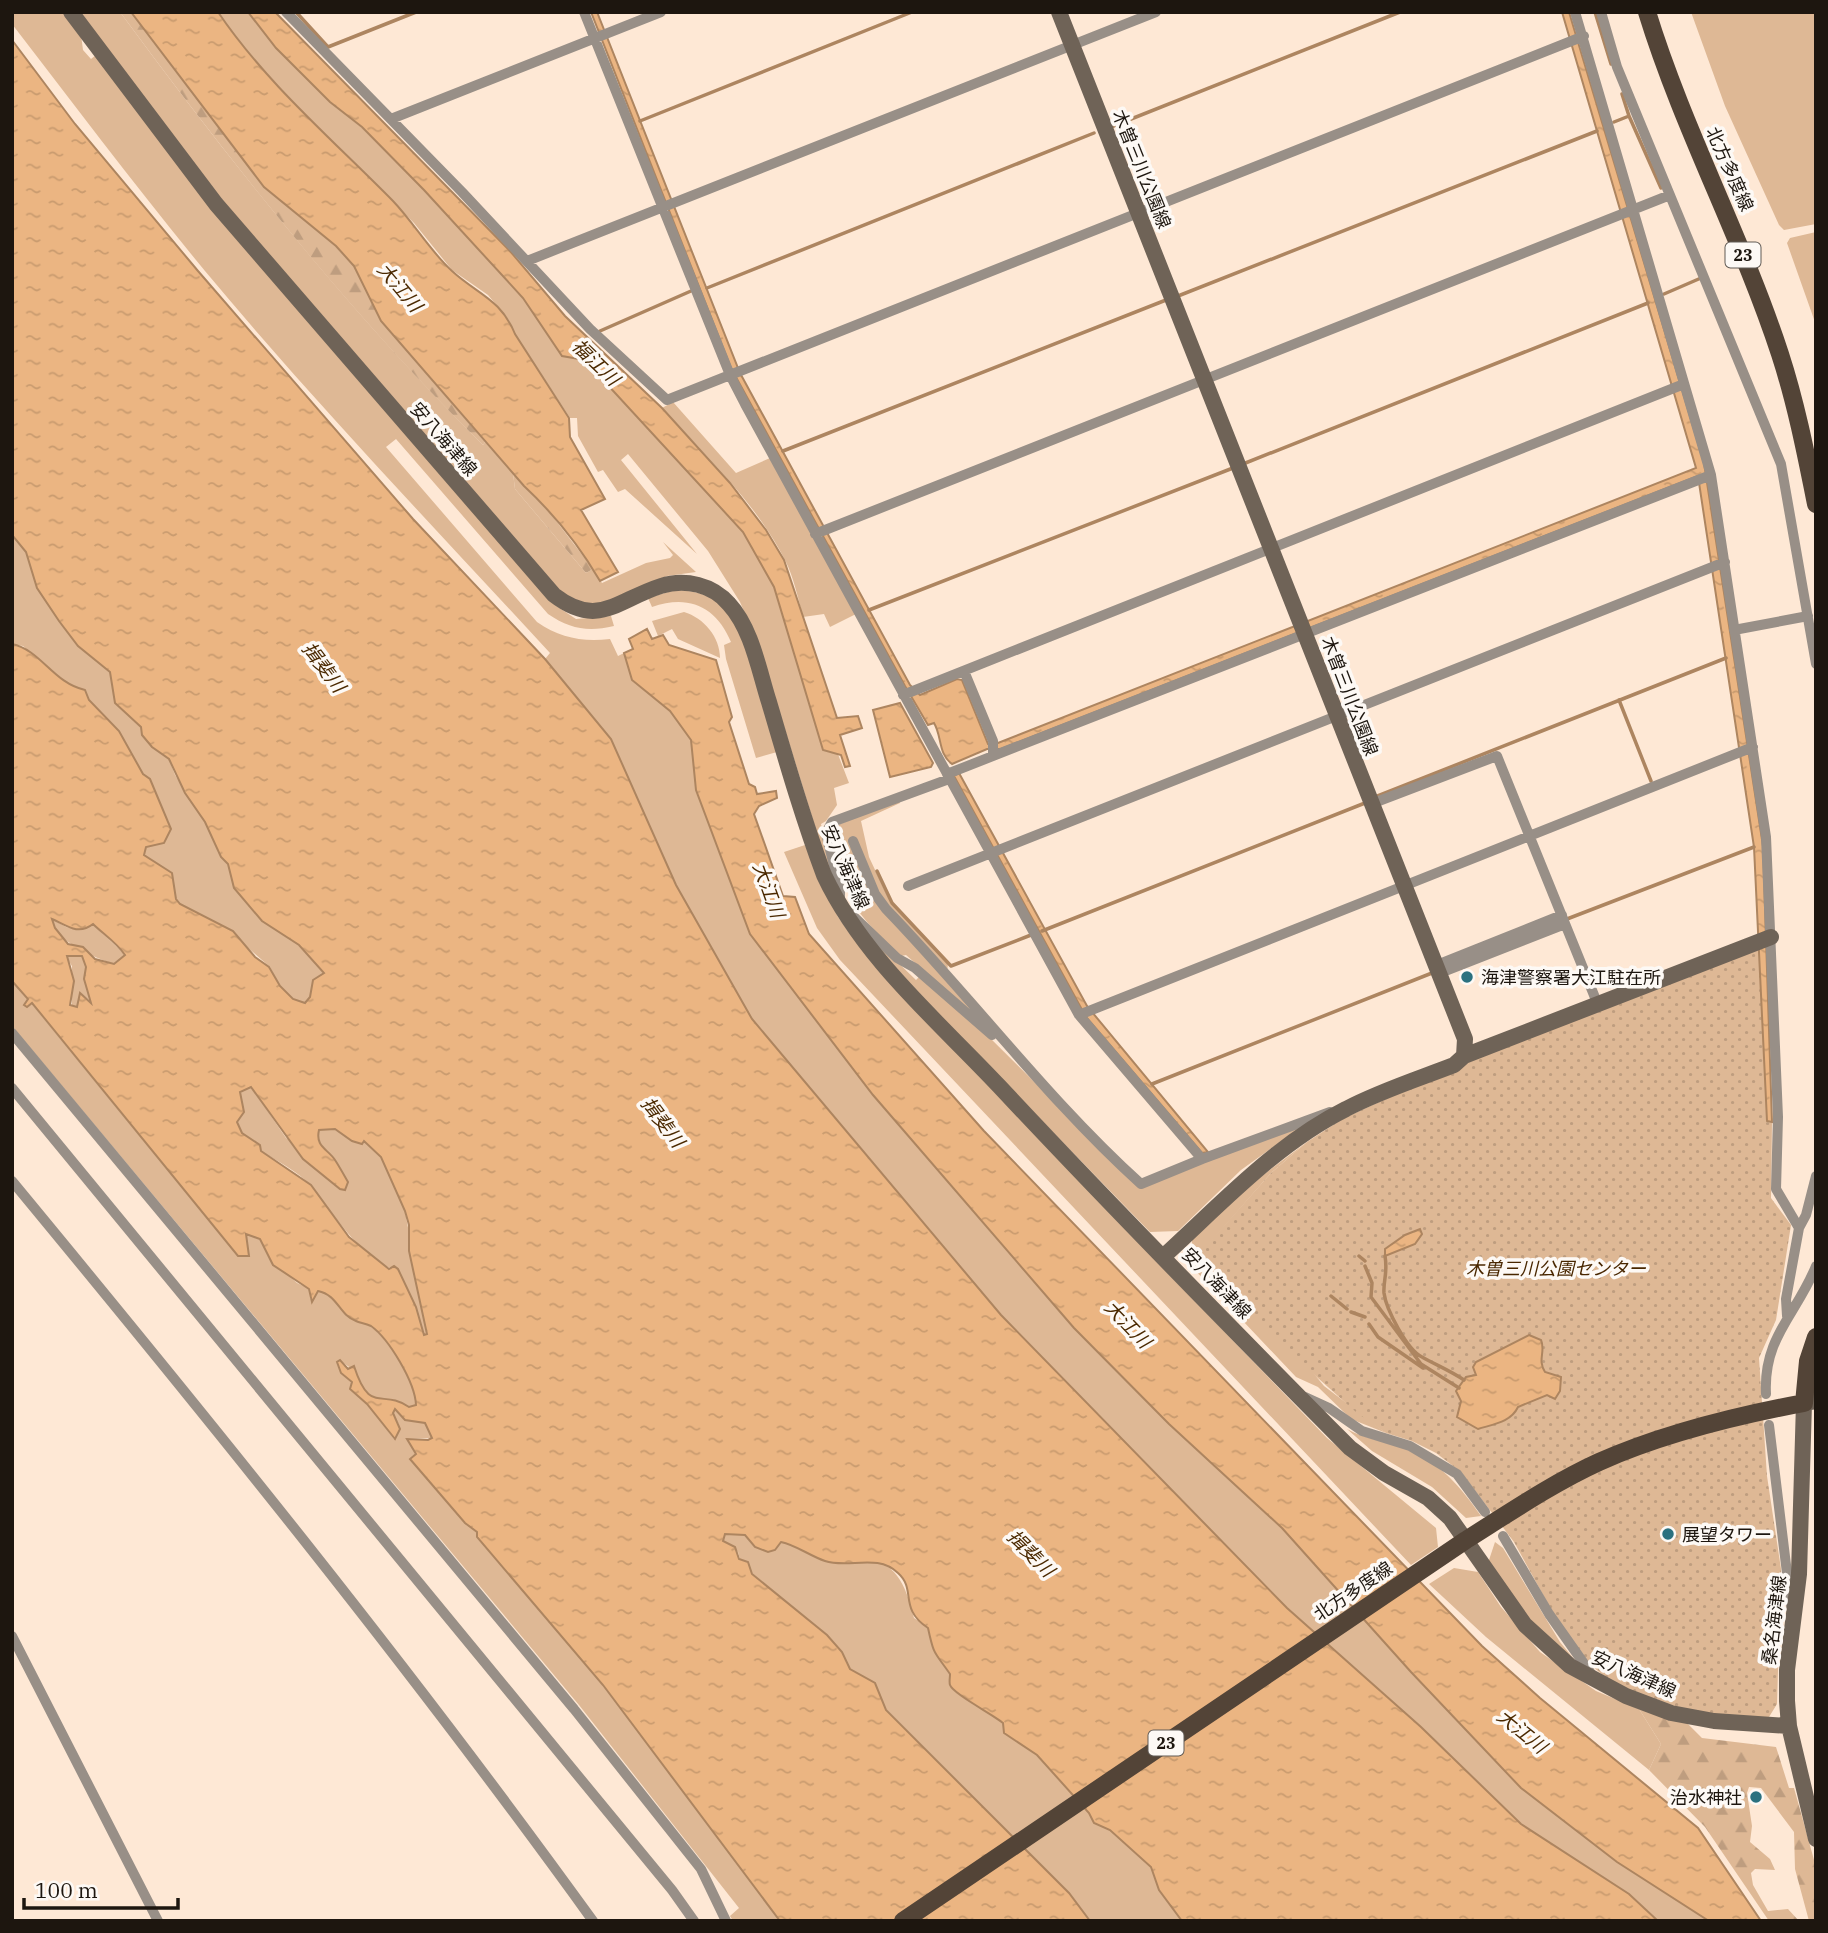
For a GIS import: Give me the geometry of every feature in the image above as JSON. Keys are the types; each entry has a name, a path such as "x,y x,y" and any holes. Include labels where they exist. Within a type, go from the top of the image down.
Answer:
{"main road":[{"name":"安八海津線","path":"71,12 216,204 554,595 569,607 598,612 662,585 693,583 713,590 730,604 753,652 810,838 839,907 867,947 1350,1448 1384,1474 1428,1498 1450,1518 1525,1625 1570,1666 1596,1681 1671,1713 1714,1721 1789,1726"},
{"name":"木曽三川公園線","path":"1059,12 1203,381 1405,884 1465,1039 1464,1055"},
{"name":"北方多度線","path":"1647,12 1676,98 1733,229 1780,352 1796,406 1816,505"},
{"path":"1164,1256 1267,1163 1346,1109 1454,1065 1464,1055 1765,939"},
{"path":"1810,1402 1808,1361 1816,1337"},
{"name":"北方多度線","path":"904,1921 1466,1540 1599,1462 1693,1427 1810,1402"},
{"name":"桑名海津線","path":"1810,1402 1800,1574 1787,1670 1789,1726 1816,1839"}],"street":[{"path":"286,12 590,328 667,400 1577,39"},
{"path":"584,12 600,37 734,373 909,693 948,776 995,852 1084,1013 1202,1159"},
{"path":"391,119 661,12"},
{"path":"527,261 1156,12"},
{"path":"1575,12 1577,39 1705,477 1719,565 1734,630 1766,837 1765,939 1778,1116 1776,1189 1778,1198 1799,1228"},
{"path":"1601,12 1617,67 1721,316 1737,364 1766,421 1781,464 1816,663"},
{"path":"820,532 1670,195"},
{"path":"909,693 1679,386"},
{"path":"1014,1054 915,968 897,958 855,915 839,907 840,890 826,833 832,822 948,776 993,749 1302,628 1705,477"},
{"path":"908,886 1719,565"},
{"path":"1734,630 1808,616"},
{"path":"964,671 993,749"},
{"path":"1084,1013 1752,747"},
{"path":"1371,804 1497,756 1598,1005"},
{"path":"853,841 875,894 886,909 1014,1054 1108,1154 1141,1184 1311,1117 1346,1109"},
{"path":"1438,969 1563,920"},
{"path":"12,1033 574,1709 701,1869 726,1921"},
{"path":"12,1088 654,1868 694,1921"},
{"path":"1787,1316 1786,1299 1799,1228 1806,1215 1816,1176"},
{"path":"12,1181 276,1504 489,1777 593,1921"},
{"path":"1766,1394 1765,1371 1772,1344 1816,1266"},
{"path":"1296,1394 1329,1408 1362,1431 1410,1446 1457,1474 1485,1512"},
{"path":"1769,1424 1793,1614"},
{"path":"1503,1536 1549,1614 1596,1681"},
{"path":"12,1636 158,1921"}],"green space":[{"path":"12,12 64,12 81,35 83,50 91,59 96,55 555,605 576,619 611,616 614,626 587,629 564,623 548,614 396,439 386,447 537,622 572,638 610,639 618,656 624,653 632,680 670,711 691,740 696,790 750,934 873,1095 1074,1328 1169,1424 1282,1528 1411,1672 1709,1921 1658,1921 1629,1894 1521,1824 1421,1727 1287,1608 1001,1315 752,1019 676,885 611,739 545,659 550,653 332,417 205,271 12,24"},
{"path":"78,12 120,12 293,236 386,343 513,473 515,489 586,573 593,569 602,583 646,563 670,558 673,555 663,542 696,572 667,576 602,605 581,604 554,589 220,200"},
{"path":"120,12 131,12 264,187 336,246 354,266 381,321 485,442 483,445 386,343 293,236"},
{"path":"218,12 248,12 276,48 424,190 523,298 562,355 579,359 605,382 743,532 774,587 849,783 834,788 837,805 821,824 836,887 760,649 740,602 708,551 628,454 621,460 697,554 625,489 618,492 603,470 598,472 578,436 577,418 570,418 515,334 509,320 488,295 452,270 414,223 270,79 249,56"},
{"path":"1691,12 1816,12 1816,224 1784,230 1779,225 1725,106"},
{"path":"1816,232 1816,325 1787,243 1790,238"},
{"path":"673,402 736,473 770,458 856,614 830,627 824,614 803,617 791,574 773,539 729,480 662,408"},
{"path":"513,473 544,505 593,569 586,573 515,489"},
{"path":"12,535 26,552 37,588 59,621 78,646 110,672 114,696 123,711 141,727 142,735 152,747 169,759 175,775 205,822 221,857 228,864 234,888 262,921 293,939 322,970 324,974 313,980 310,997 304,1003 293,999 280,987 270,967 223,926 180,904 176,899 172,873 144,855 146,847 159,844 169,822 157,802 150,780 143,774 125,741 79,689 65,685 23,646 12,644"},
{"path":"675,590 690,591 711,598 723,606 737,626 752,661 777,752 756,758 726,659 724,645 731,642 717,620 709,612 689,603 665,603 652,607 648,598"},
{"path":"684,612 710,629 720,658 678,639 672,629 658,636 652,621"},
{"path":"899,800 900,803 861,821 869,857 891,904 948,963 947,974 871,894 982,1022 906,955 901,956 884,940 853,902 841,873 831,832 835,826"},
{"path":"805,845 838,917 850,934 1156,1261 1327,1438 1436,1528 1438,1547 1411,1565 840,960 817,928 784,852"},
{"path":"52,919 66,927 81,930 93,924 125,955 114,964 86,953 59,934"},
{"path":"855,921 916,980 920,976 979,1027 1141,1188 1311,1120 1241,1170 1178,1231 1150,1232 880,954"},
{"name":"木曽三川公園センター","path":"1759,947 1767,1120 1772,1122 1771,1198 1791,1225 1776,1320 1759,1358 1767,1476 1781,1569 1777,1704 1769,1717 1757,1720 1670,1708 1614,1685 1591,1665 1558,1622 1514,1542 1461,1472 1436,1453 1412,1441 1386,1433 1357,1413 1300,1362 1199,1254 1271,1173 1307,1142 1344,1118 1481,1056"},
{"path":"82,956 86,967 84,979 92,1002 80,993 77,1007 72,1007 72,966 66,957"},
{"path":"12,981 28,999 24,1004 27,1007 31,1003 238,1256 248,1250 246,1234 260,1239 269,1258 297,1283 310,1289 310,1299 318,1291 328,1295 347,1314 371,1327 386,1342 407,1374 417,1405 409,1407 369,1395 358,1382 355,1371 339,1360 337,1362 341,1373 352,1382 350,1389 367,1404 394,1439 399,1425 393,1413 395,1409 405,1420 425,1423 432,1438 408,1439 416,1454 411,1460 465,1523 477,1532 477,1537 603,1685 780,1921 733,1921 730,1916 739,1908 579,1705 12,1026"},
{"path":"251,1087 286,1138 340,1171 335,1160 320,1144 319,1130 335,1129 352,1141 361,1144 364,1141 381,1157 405,1211 427,1334 424,1335 416,1307 398,1269 374,1259 350,1235 306,1181 261,1151 259,1145 242,1133 237,1122 241,1115 240,1092"},
{"path":"1307,1142 1271,1173 1208,1245 1324,1386 1386,1433 1351,1419 1318,1387 1296,1377 1191,1266 1192,1240 1247,1187"},
{"path":"1347,1429 1404,1448 1428,1460 1457,1485 1481,1516 1466,1518 1432,1487 1372,1451"},
{"path":"725,1533 745,1535 751,1543 775,1550 781,1542 825,1561 874,1561 892,1571 904,1587 914,1618 928,1627 935,1652 950,1674 950,1686 953,1690 1003,1723 1004,1733 1037,1755 1089,1813 1094,1823 1110,1830 1151,1867 1167,1901 1182,1921 1090,1921 1069,1893 886,1709 875,1683 850,1669 842,1652 827,1635 764,1587 740,1559 738,1552 723,1541"},
{"path":"1495,1542 1503,1548 1560,1642 1578,1664 1531,1623 1488,1563"},
{"path":"1454,1568 1478,1572 1501,1607 1540,1652 1596,1691 1639,1709 1661,1744 1649,1770 1486,1637 1429,1584"},
{"path":"1639,1709 1687,1723 1702,1738 1776,1747 1789,1788 1794,1788 1816,1867 1816,1921 1809,1921 1795,1869 1794,1832 1761,1788 1749,1787 1747,1793 1752,1826 1750,1842 1770,1859 1775,1870 1755,1869 1751,1873 1753,1885 1768,1911 1788,1909 1799,1921 1769,1921 1705,1827 1649,1770 1661,1744"}],"water":[{"name":"大江川","path":"131,12 218,12 257,63 393,201 444,263 503,313 569,418 570,437 605,499 581,510 618,572 600,581 556,519 524,486 381,321 354,266 336,246 264,187"},
{"name":"福江川","path":"248,12 275,12 510,251 565,316 662,408 730,483 766,530 784,560 837,718 858,716 862,728 840,735 850,766 845,767 841,755 823,750 774,587 743,532 605,382 579,359 562,356 523,298 362,127 330,102 276,48"},
{"path":"591,12 597,12 740,373 910,685 920,695 957,679 962,680 988,744 998,743 1696,468 1562,12 1569,12 1704,463 1763,846 1772,1122 1767,1121 1754,847 1698,476 1001,749 987,749 952,764 944,755 934,723 928,725 905,686 731,368"},
{"name":"揖斐川","path":"12,40 75,124 198,271 413,519 545,659 611,739 676,885 752,1019 1001,1315 1287,1608 1421,1727 1521,1824 1629,1894 1658,1921 1182,1921 1159,1890 1151,1867 1110,1830 1094,1823 1089,1813 1037,1755 1004,1733 1003,1723 953,1689 950,1674 935,1653 928,1628 913,1613 904,1579 898,1573 881,1564 825,1561 781,1542 775,1550 768,1552 755,1547 745,1535 725,1534 723,1541 735,1547 739,1559 748,1562 752,1574 827,1635 842,1652 850,1669 875,1683 886,1710 1069,1893 1090,1921 780,1921 603,1685 477,1537 477,1532 465,1523 410,1459 416,1454 407,1439 432,1438 425,1423 405,1420 395,1409 393,1413 400,1429 395,1439 367,1404 350,1389 352,1382 341,1373 337,1362 340,1360 348,1369 354,1366 360,1381 371,1396 400,1402 409,1407 416,1405 406,1373 378,1332 371,1326 350,1318 325,1293 318,1291 312,1302 309,1289 273,1265 260,1239 246,1234 249,1256 238,1256 32,1003 27,1007 24,1005 28,999 12,981 12,644 31,653 64,681 85,690 89,700 119,731 143,774 150,779 171,829 164,843 146,847 144,855 172,873 176,899 180,904 233,931 255,957 269,967 280,986 293,999 305,1003 310,997 313,980 324,973 299,945 262,921 234,888 228,864 221,857 205,822 185,793 169,759 152,747 142,735 141,727 115,703 110,672 78,646 59,621 37,588 26,552 12,535","holes":["52,919 77,929 93,924 125,955 114,964 95,959 83,947 68,944 55,928","67,956 82,956 86,967 84,979 91,1003 80,993 77,1007 70,1005 74,981","251,1087 303,1159 340,1189 345,1190 348,1182 335,1160 320,1144 319,1130 335,1129 352,1141 362,1144 364,1141 381,1157 409,1225 409,1251 427,1334 424,1335 416,1307 398,1269 394,1266 389,1269 349,1237 311,1185 261,1151 260,1145 242,1133 237,1122 244,1112 240,1092"]},
{"name":"大江川","path":"647,629 652,639 663,635 669,645 716,660 732,717 729,722 749,784 755,787 757,794 776,791 777,798 759,806 754,814 783,896 795,897 809,934 984,1131 1482,1646 1540,1698 1698,1828 1761,1921 1709,1921 1617,1862 1521,1788 1411,1672 1282,1528 1169,1424 1074,1328 873,1095 750,934 696,790 691,740 670,711 632,680 624,653 633,649 629,639"},
{"path":"900,703 933,763 931,767 890,777 873,710"},
{"path":"959,773 1087,1006 1208,1152 1202,1153 1086,1017 954,776"},
{"path":"1420,1229 1422,1234 1415,1244 1385,1256 1385,1249 1405,1235"},
{"path":"1529,1335 1541,1340 1545,1372 1561,1377 1560,1391 1555,1399 1547,1395 1518,1407 1511,1416 1496,1424 1478,1429 1457,1417 1461,1401 1456,1391 1466,1377 1476,1375 1473,1367 1476,1362"}],"waterway":[{"path":"296,12 328,47 416,12"},
{"path":"640,121 912,12"},
{"path":"1111,127 1400,12"},
{"path":"1595,12 1611,64"},
{"path":"1614,122 1629,116 1622,94"},
{"path":"1629,116 1661,188"},
{"path":"1178,296 1597,131"},
{"path":"707,288 1094,133"},
{"path":"1664,294 1701,278"},
{"path":"600,331 691,291"},
{"path":"783,451 1166,300"},
{"path":"1243,464 1648,303"},
{"path":"869,610 1233,468"},
{"path":"1375,797 1726,658"},
{"path":"1619,700 1651,781"},
{"path":"1042,931 1365,803"},
{"path":"1567,919 1754,847"},
{"path":"877,871 892,903 951,966 1031,935"},
{"path":"1152,1084 1432,973"},
{"path":"1359,1256 1365,1261"},
{"path":"1385,1256 1384,1293 1404,1338 1416,1353 1464,1380"},
{"path":"1365,1266 1372,1283 1371,1297 1421,1364 1459,1388"},
{"path":"1331,1296 1347,1309"},
{"path":"1351,1312 1365,1317"},
{"path":"1369,1324 1378,1337 1423,1368"}],"place":[{"name":"海津警察署大江駐在所","path":"1467,977"},
{"name":"展望タワー","path":"1668,1534"},
{"name":"治水神社","path":"1756,1797"}]}
